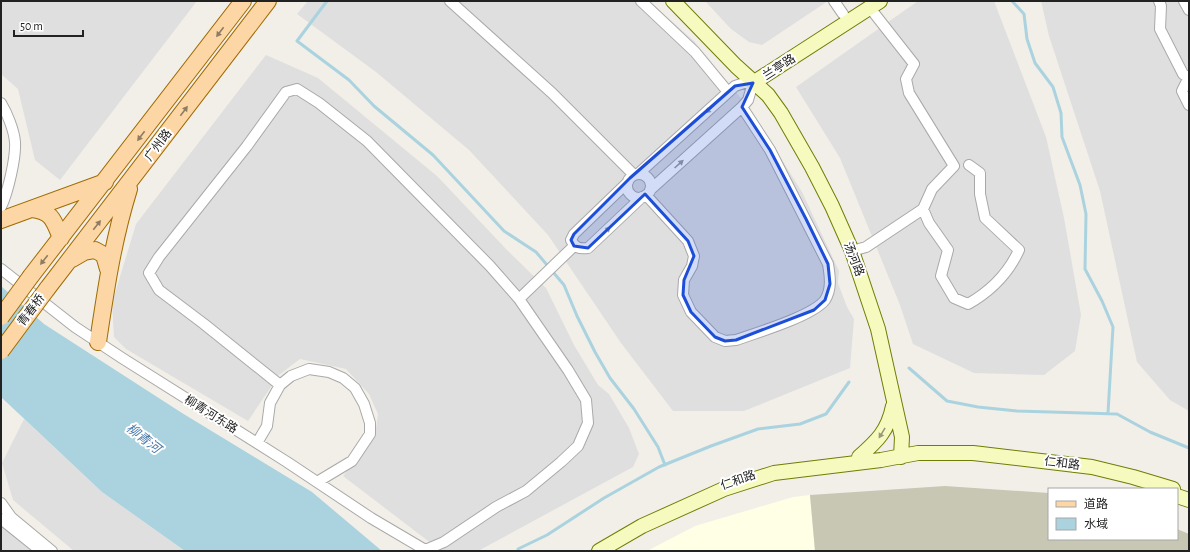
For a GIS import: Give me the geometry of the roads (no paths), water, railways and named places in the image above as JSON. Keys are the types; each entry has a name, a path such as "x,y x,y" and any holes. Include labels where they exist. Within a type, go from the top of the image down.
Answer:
{"main road":[{"name":"广州路","path":"31,276 105,182 243,1"},
{"name":"广州路","path":"47,289 268,1"},
{"path":"98,342 108,269 117,230 133,178"},
{"path":"1,220 105,182"},
{"path":"32,209 43,210 53,218 61,238"},
{"path":"70,260 84,252 95,250 104,255 108,269"},
{"name":"青春桥","path":"1,317 31,276"},
{"name":"青春桥","path":"1,351 47,289"}],"street":[{"path":"450,1 552,93 633,177"},
{"path":"641,1 695,52 728,92"},
{"name":"汤河路","path":"673,1 753,83 768,95 804,154 832,206 852,251 878,330 902,437 901,457"},
{"name":"汤河路","path":"685,1 743,62 753,83"},
{"path":"834,1 842,14"},
{"path":"1159,1 1161,6 1160,29 1183,74 1189,77 1182,91 1189,105"},
{"path":"1184,1 1189,10"},
{"path":"852,251 866,247 923,209 932,189 954,166 909,93 906,79 914,64 871,3"},
{"name":"兰亭路","path":"753,83 871,3"},
{"name":"兰亭路","path":"753,83 765,65 842,14 871,3"},
{"path":"744,83 753,83 748,100 742,107 588,248 580,249 574,246 571,240 574,234 633,177 728,92 735,86 744,83"},
{"path":"280,385 159,290 149,273 159,257 247,146 286,92 297,89 319,103 367,141 458,232 519,298 586,400 588,423 578,446 526,491 496,508 444,542 426,551"},
{"path":"1,103 5,110 14,142 12,168 1,206"},
{"path":"646,194 688,241 694,256 692,266 684,280 683,295 691,312 715,337 725,341 736,340 814,310 825,300 830,284 828,264 770,150 742,107"},
{"path":"923,209 929,223 948,250 941,276 954,298 968,304 987,293 1012,265 1020,250 985,218 980,194 980,173 969,165"},
{"path":"646,176 649,179 651,186 646,194 636,197 629,191 633,177 646,176"},
{"path":"519,298 574,246"},
{"name":"柳青河东路","path":"1,269 75,327 257,443 371,518 426,551"},
{"path":"257,443 267,426 270,403 280,385 291,376 309,369 329,372 343,378 355,388 364,404 370,423 370,434 352,462 317,482"},
{"path":"859,457 878,440 890,421 894,402"},
{"name":"仁和路","path":"598,551 642,526 724,489 774,473 930,452 973,453 1049,461 1099,469 1169,488"},
{"name":"仁和路","path":"589,551 640,522 722,484 774,468 859,457 881,455 901,457 973,458 1091,472 1152,488"},
{"path":"1178,490 1189,495"},
{"path":"1178,496 1189,500"},
{"path":"1,503 11,517 52,551"},
{"path":"1,518 41,551"}],"water":[{"name":"柳青河","path":"1,286 44,324 182,413 312,492 382,551 185,551 102,492 1,397"}],"waterway":[{"path":"327,1 297,41 349,80 374,106 433,155 504,231 536,252 564,285 577,316 595,352 610,378 634,409 658,447 665,465"},
{"path":"1012,1 1024,14 1027,39 1035,63 1053,87 1061,113 1062,137 1080,185 1086,214 1085,269 1102,301 1113,327 1108,413"},
{"path":"909,368 947,401 978,407 1017,411 1117,414 1150,432 1189,448"},
{"path":"518,549 547,535 604,498 659,467 758,429 800,424 826,414 849,382"}]}
